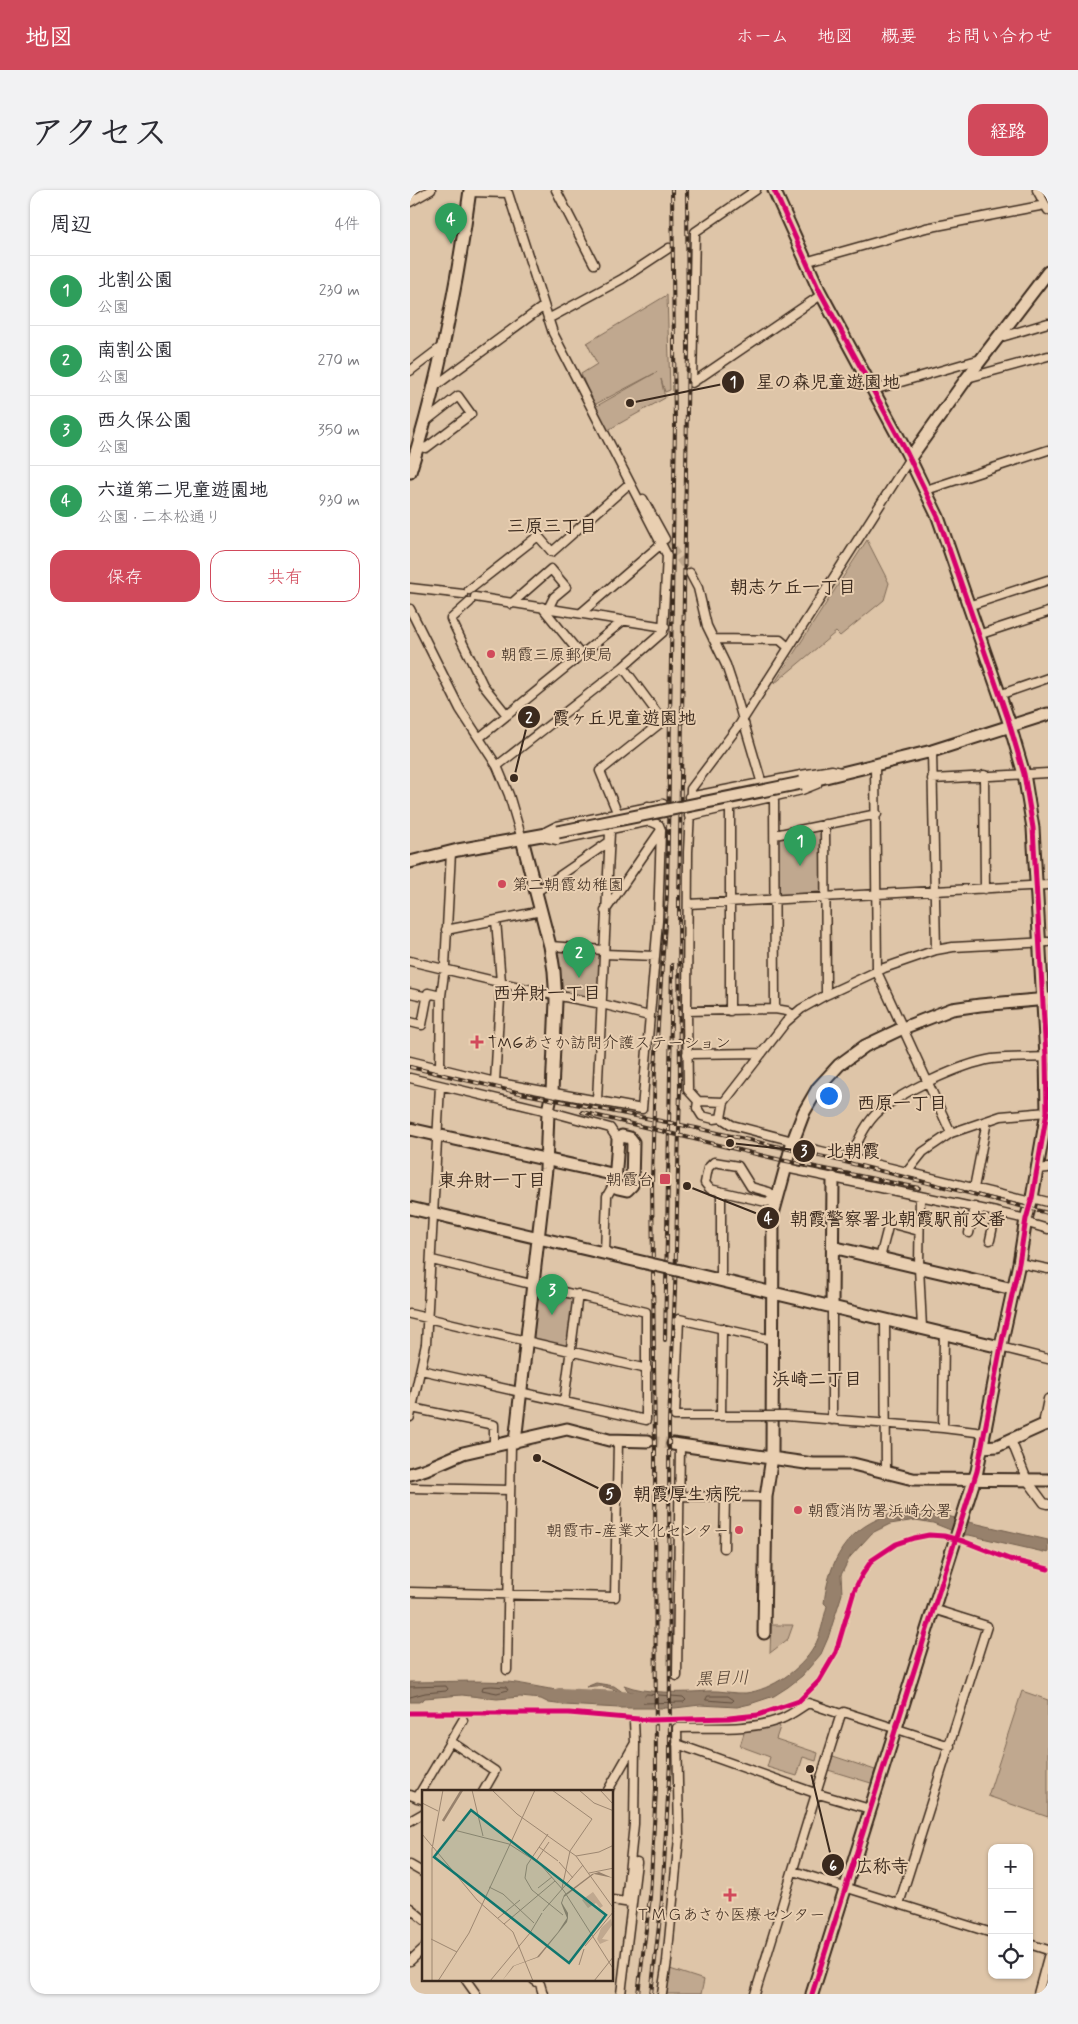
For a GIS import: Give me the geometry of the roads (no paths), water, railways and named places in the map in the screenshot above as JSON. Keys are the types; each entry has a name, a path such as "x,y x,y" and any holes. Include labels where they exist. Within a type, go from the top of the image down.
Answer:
{"street":[{"path":"410,202 431,190"},
{"path":"556,190 594,264"},
{"path":"756,190 695,232 692,383 822,295"},
{"path":"774,190 805,262 926,490 946,537 1010,726 1024,774 1042,886 1046,999 1047,1112 1042,1168 1026,1219 982,1447 965,1509 812,1994"},
{"path":"805,262 926,228 1047,208 1037,190"},
{"path":"410,472 426,420 444,345 457,283 470,191 508,193 548,319 630,483"},
{"path":"548,319 622,279 669,248"},
{"path":"724,1102 698,1101 688,1090 688,904 691,789 744,718 910,458 967,378 1048,272"},
{"path":"434,386 544,306"},
{"path":"998,338 1048,323"},
{"path":"410,372 444,345"},
{"path":"967,378 1048,356"},
{"path":"873,390 982,359"},
{"path":"418,446 426,448 471,414 458,396 426,420"},
{"path":"926,490 1048,450"},
{"path":"497,766 623,667 663,632 665,627 667,555 663,542 636,484 630,483"},
{"path":"630,483 552,552 538,536 466,592 464,600 545,608 665,627"},
{"path":"581,614 663,542"},
{"path":"511,604 551,569 566,587 545,608"},
{"path":"690,573 698,588 702,610 726,666 744,718 762,784"},
{"path":"968,606 1048,580"},
{"path":"410,588 473,592 472,600 451,619 483,685 507,715"},
{"path":"545,608 581,655"},
{"path":"410,609 460,709 497,766 509,795 550,946 554,971 556,995 552,1092 548,1110 547,1161 513,1443 510,1490 507,1670"},
{"path":"978,635 1048,612"},
{"path":"479,738 624,620"},
{"path":"713,639 780,640 788,647"},
{"path":"618,812 600,771 663,721 623,667"},
{"path":"999,695 1048,678"},
{"path":"410,862 451,852 522,840 845,773 932,751 1048,714"},
{"path":"932,751 933,892 936,950"},
{"path":"876,765 876,972 929,1082 951,1133"},
{"path":"690,797 832,770 845,773"},
{"path":"689,816 802,790 845,773"},
{"path":"932,779 1048,773"},
{"path":"984,775 985,889"},
{"path":"774,796 775,1009"},
{"path":"539,836 557,826 663,804"},
{"path":"648,806 650,821"},
{"path":"730,806 730,1011"},
{"path":"775,835 877,814"},
{"path":"596,1100 610,829 604,815"},
{"path":"410,1061 495,1082 642,1109 658,922 661,830 659,825 650,821 557,840 539,836"},
{"path":"825,824 826,995"},
{"path":"605,912 661,830"},
{"path":"536,892 609,842"},
{"path":"440,1068 441,996 451,852"},
{"path":"688,904 1042,886"},
{"path":"446,930 541,911"},
{"path":"495,1082 501,982 496,920"},
{"path":"721,1118 724,1102 793,1015 826,995 876,972 936,950 1044,942"},
{"path":"550,946 655,956"},
{"path":"410,961 649,1016"},
{"path":"410,993 428,997"},
{"path":"410,1022 422,1025 428,993 441,996"},
{"path":"764,1633 766,1497 772,1457 774,1214 792,1141 811,1100 828,1076 839,1065 865,1046 903,1028 952,1010 980,1005 1046,999"},
{"path":"687,1011 775,1009 787,1011 793,1015"},
{"path":"687,1054 762,1053"},
{"path":"850,1158 862,1133 877,1113 896,1098 960,1069 992,1060 1047,1057"},
{"path":"410,1078 548,1110 610,1128 618,1140 615,1179 607,1196 605,1252"},
{"path":"410,1417 413,1389 421,1370 429,1318 440,1086"},
{"path":"698,1101 696,1108 702,1116 714,1119 721,1118 732,1125 792,1141 800,1146 974,1188 1048,1202"},
{"path":"907,1172 923,1152 951,1133 1001,1116 1047,1112"},
{"path":"974,1188 987,1121"},
{"path":"410,1129 615,1179"},
{"path":"615,1179 620,1190 629,1189 632,1185 633,1142 627,1137 620,1136 618,1140"},
{"path":"714,1162 738,1166 751,1187 768,1192 776,1200 766,1202 710,1189 706,1184 708,1168 714,1162"},
{"path":"786,1168 975,1207 1026,1219 1031,1224 1048,1228"},
{"path":"832,1420 833,1178"},
{"path":"742,1197 747,1194 751,1187"},
{"path":"721,1192 721,1280"},
{"path":"920,1196 919,1267 922,1328"},
{"path":"969,1233 975,1207"},
{"path":"410,1208 832,1306 1048,1360"},
{"path":"990,1240 996,1212"},
{"path":"880,1258 889,1223 919,1231"},
{"path":"832,1247 1013,1289"},
{"path":"421,1370 646,1420 646,1312 432,1260"},
{"path":"1019,1262 1048,1269"},
{"path":"564,1402 578,1294"},
{"path":"410,1314 646,1369"},
{"path":"773,1340 679,1319 675,1416 786,1416 887,1423 984,1433"},
{"path":"885,1319 886,1473"},
{"path":"721,1415 722,1328"},
{"path":"943,1428 944,1333"},
{"path":"982,1447 997,1446 1047,1424 1044,1419 1048,1399"},
{"path":"412,1408 494,1425 494,1446"},
{"path":"410,1474 426,1470 456,1455 567,1429 618,1441 648,1441"},
{"path":"1010,1440 1027,1480 1044,1503 1048,1504"},
{"path":"410,1592 615,1597 618,1441"},
{"path":"677,1676 679,1496 676,1445 813,1464 853,1464 921,1480 1048,1480"},
{"path":"410,1488 510,1490"},
{"path":"679,1496 766,1497"},
{"path":"724,1497 724,1548"},
{"path":"899,1904 987,1626 933,1609"},
{"path":"662,1994 679,1838 677,1728 766,1724 783,1718 808,1703 841,1714 844,1712 950,1746"},
{"path":"754,1994 841,1714"},
{"path":"417,1798 463,1720"},
{"path":"621,1994 634,1824 634,1721"},
{"path":"450,1741 495,1771 484,1790"},
{"path":"608,1790 635,1743"},
{"path":"677,1744 815,1793 870,1809"},
{"path":"410,1821 422,1814"},
{"path":"629,1903 637,1862"},
{"path":"410,1866 422,1872"},
{"path":"793,1871 988,1932"},
{"path":"614,1900 629,1903"},
{"path":"410,1908 422,1918"},
{"path":"1033,1945 1048,1950"},
{"path":"410,1961 422,1950"},
{"path":"1038,1994 1048,1957"},
{"path":"467,1982 476,1994"},
{"path":"537,1982 540,1984 543,1994"}],"water":[{"path":"904,1511 937,1513 1048,1540 1048,1553 963,1535 933,1523 916,1520 890,1524 872,1533 850,1557 841,1575 842,1594 821,1654 802,1676 788,1687 774,1696 750,1704 737,1707 700,1705 675,1708 619,1708 564,1705 549,1703 541,1699 520,1697 497,1699 462,1695 425,1698 419,1702 410,1702 410,1682 508,1682 573,1691 577,1698 601,1699 623,1697 616,1694 617,1691 602,1686 586,1687 596,1683 614,1686 624,1693 637,1696 641,1694 628,1691 624,1685 643,1690 676,1692 713,1691 746,1693 765,1688 794,1670 814,1647 827,1606 824,1603 832,1569 847,1542 858,1531 871,1523"}],"waterway":[{"name":"黒目川","path":"559,1694 639,1698"}],"tunnel":[{"path":"665,539 690,573"},
{"path":"648,1441 673,1444"}],"railway":[{"path":"638,1994 650,1897 656,1789 652,1180 655,1068 667,894 675,424 672,190"},
{"path":"651,1994 662,1900 670,1762 669,1422 675,1291 680,1089 679,902 688,348 687,190"},
{"path":"665,1340 672,965"},
{"path":"410,1067 520,1093 696,1128 833,1159 1048,1213"},
{"path":"582,1112 781,1160 919,1188"}],"place":[{"name":"六道第二児童遊園地","path":"451,244"},
{"name":"星の森児童遊園地","path":"630,403"},
{"name":"朝霞三原郵便局","path":"491,654"},
{"name":"霞ヶ丘児童遊園地","path":"514,778"},
{"name":"北割公園","path":"800,866"},
{"name":"第二朝霞幼稚園","path":"502,884"},
{"name":"南割公園","path":"579,978"},
{"name":"TMGあさか訪問介護ステーション","path":"477,1042"},
{"name":"北朝霞","path":"730,1143"},
{"name":"朝霞台","path":"665,1179"},
{"name":"朝霞警察署北朝霞駅前交番","path":"687,1186"},
{"name":"西久保公園","path":"552,1315"},
{"name":"朝霞厚生病院","path":"537,1458"},
{"name":"朝霞消防署浜崎分署","path":"798,1510"},
{"name":"朝霞市-産業文化センター","path":"739,1530"},
{"name":"広称寺","path":"810,1769"},
{"name":"ＴＭＧあさか医療センター","path":"730,1895"}],"district":[{"name":"三原三丁目","path":"552,526"},
{"name":"朝志ケ丘一丁目","path":"793,587"},
{"name":"西弁財一丁目","path":"547,993"},
{"name":"西原一丁目","path":"902,1103"},
{"name":"東弁財一丁目","path":"492,1180"},
{"name":"浜崎二丁目","path":"817,1379"}]}
